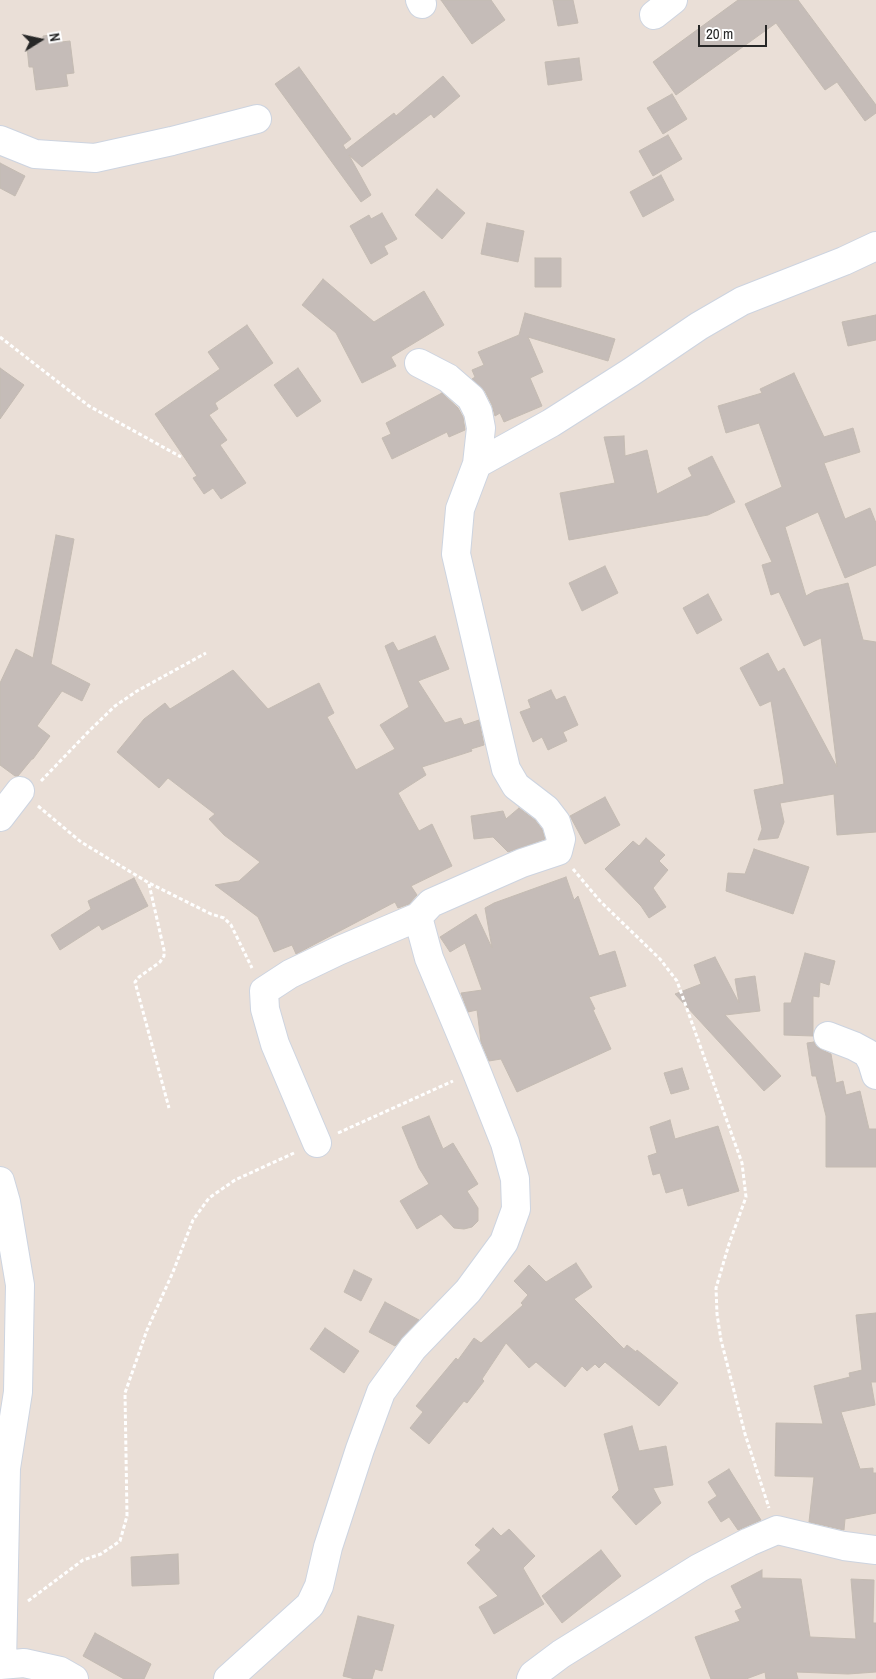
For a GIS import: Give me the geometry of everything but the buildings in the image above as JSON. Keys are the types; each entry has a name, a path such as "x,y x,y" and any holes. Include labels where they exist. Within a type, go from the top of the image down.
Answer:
{"street":[{"path":"0,140 35,154 95,158 257,119"},
{"path":"477,464 551,423 699,326 742,301 844,261 876,246"},
{"path":"317,1143 275,1044 265,1009 264,991 290,974 330,954 418,917 431,903 522,863 558,851 561,839 556,822 546,809 516,786 506,769 456,554 460,509 477,464 481,428 478,412 471,398 448,378 419,363"},
{"path":"0,817 24,794"},
{"path":"228,1679 310,1605 318,1586 328,1548 357,1458 381,1392 413,1348 468,1291 504,1242 516,1208 515,1179 505,1143 429,958 418,917"},
{"path":"828,1036 866,1053 872,1062 876,1075"},
{"path":"0,1182 6,1202 20,1285 18,1392 6,1468 1,1664 24,1663 60,1671 74,1679"},
{"path":"531,1679 533,1675 561,1654 699,1568 776,1530 844,1546 876,1550"}],"path":[{"path":"0,337 89,406 181,457"},
{"path":"206,654 137,691 115,706 24,794 81,842 149,883 211,914 224,918 231,925 264,991"},
{"path":"558,851 600,901 660,959 677,982 742,1163 746,1197 716,1288 717,1314 721,1340 745,1434 776,1530"},
{"path":"149,883 164,956 160,962 135,982 168,1108"},
{"path":"1,1620 84,1560 101,1554 120,1541 127,1516 126,1393 148,1330 193,1220 210,1198 235,1180 476,1070"}]}
